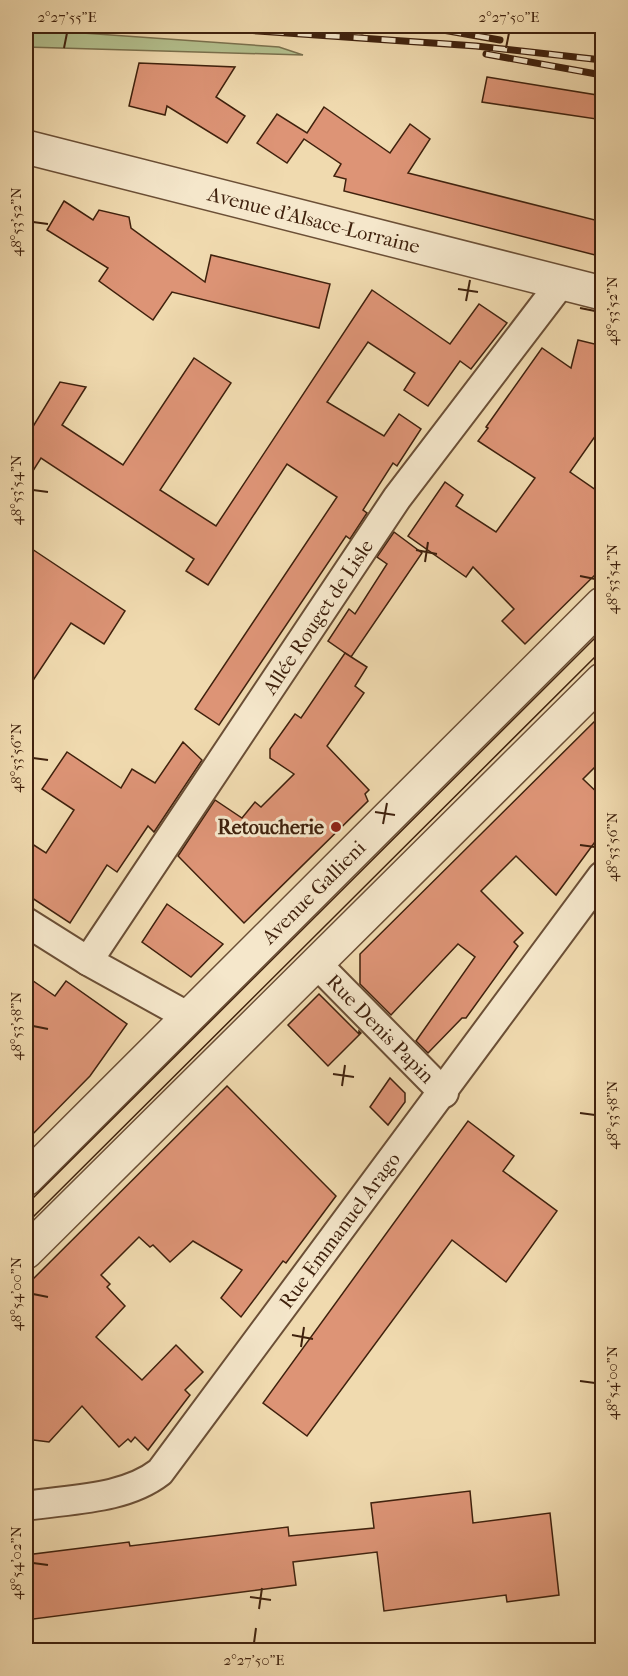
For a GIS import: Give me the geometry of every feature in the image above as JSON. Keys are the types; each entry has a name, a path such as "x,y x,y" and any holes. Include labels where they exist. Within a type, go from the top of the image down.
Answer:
{"street":[{"name":"Avenue d'Alsace-Lorraine","path":"26,147 603,293"},
{"name":"Allée Rouget de Lisle","path":"88,961 397,498 561,283"},
{"name":"Avenue Gallieni","path":"26,1179 603,604"},
{"path":"26,1252 603,680"},
{"name":"Rue Emmanuel Arago","path":"26,1506 122,1491 144,1485 160,1472 444,1093 603,876"},
{"path":"26,922 88,961 189,1017"},
{"name":"Rue Denis Papin","path":"316,963 444,1093"}],"green space":[{"path":"26,29 279,47 303,55 26,47"}],"building":[{"path":"139,63 235,67 216,97 245,116 227,143 167,106 165,115 129,106"},
{"path":"487,77 603,96 603,120 482,102"},
{"path":"324,107 390,153 410,124 430,139 408,173 603,222 603,257 344,191 346,179 334,176 341,164 304,139 287,163 257,143 277,114 307,133"},
{"path":"64,201 93,220 99,210 129,217 131,228 205,282 211,255 330,284 319,328 172,292 153,320 99,281 108,268 47,230"},
{"path":"372,290 450,344 479,304 507,323 471,369 460,361 428,406 404,390 415,373 368,342 327,402 384,436 399,414 421,429 397,466 393,463 363,510 367,513 350,539 346,536 219,725 195,709 337,497 287,464 208,585 186,571 194,559 41,458 26,482 26,438 60,382 86,387 62,425 123,465 194,358 231,383 160,490 216,526"},
{"path":"578,340 603,346 603,425 570,472 603,495 603,567 525,644 502,621 514,609 473,567 466,577 408,536 445,482 463,495 456,506 496,532 535,478 478,441 542,348 571,368"},
{"path":"394,532 422,553 351,657 328,641 349,609 355,614 387,564 377,557"},
{"path":"26,545 125,611 104,644 71,623 26,691"},
{"path":"345,653 367,667 355,686 364,693 327,746 369,790 365,794 368,801 244,923 178,856 215,800 242,818 255,802 261,807 294,774 270,758 270,749 295,714 301,718"},
{"path":"603,713 603,759 583,779 603,798 603,831 556,895 516,856 481,891 523,933 514,942 518,946 466,1018 462,1018 428,1053 416,1041 475,957 458,944 391,1015 360,984 360,954"},
{"path":"183,742 202,760 154,832 148,826 117,872 107,865 70,923 26,894 26,840 46,853 74,810 42,789 67,752 121,788 132,769 155,783"},
{"path":"167,904 223,944 191,977 142,942"},
{"path":"26,976 55,996 66,981 127,1024 90,1076 26,1141"},
{"path":"319,994 359,1034 359,1031 361,1033 328,1066 288,1025"},
{"path":"390,1078 405,1093 405,1102 388,1125 370,1107"},
{"path":"227,1086 336,1196 286,1263 283,1261 241,1317 221,1298 242,1270 193,1241 170,1262 153,1245 150,1247 139,1237 101,1275 110,1284 107,1287 125,1306 96,1337 142,1380 176,1345 203,1372 185,1390 190,1395 148,1450 135,1437 131,1442 128,1439 119,1447 82,1406 49,1442 26,1439 26,1286"},
{"path":"468,1121 514,1156 503,1171 557,1211 506,1282 452,1240 307,1436 263,1403"},
{"path":"470,1491 473,1523 550,1513 559,1595 507,1602 506,1595 384,1611 377,1552 293,1562 296,1585 26,1620 26,1555 129,1542 130,1546 288,1527 289,1536 374,1528 371,1503"}],"tram line":[{"path":"26,1205 602,631"},
{"path":"26,1224 602,650"}],"railway":[{"path":"186,26 476,46 602,60"},
{"path":"332,26 362,31"},
{"path":"403,26 426,29"},
{"path":"420,26 500,40"},
{"path":"486,54 602,75"}],"place":[{"name":"Retoucherie","path":"336,827"}]}
